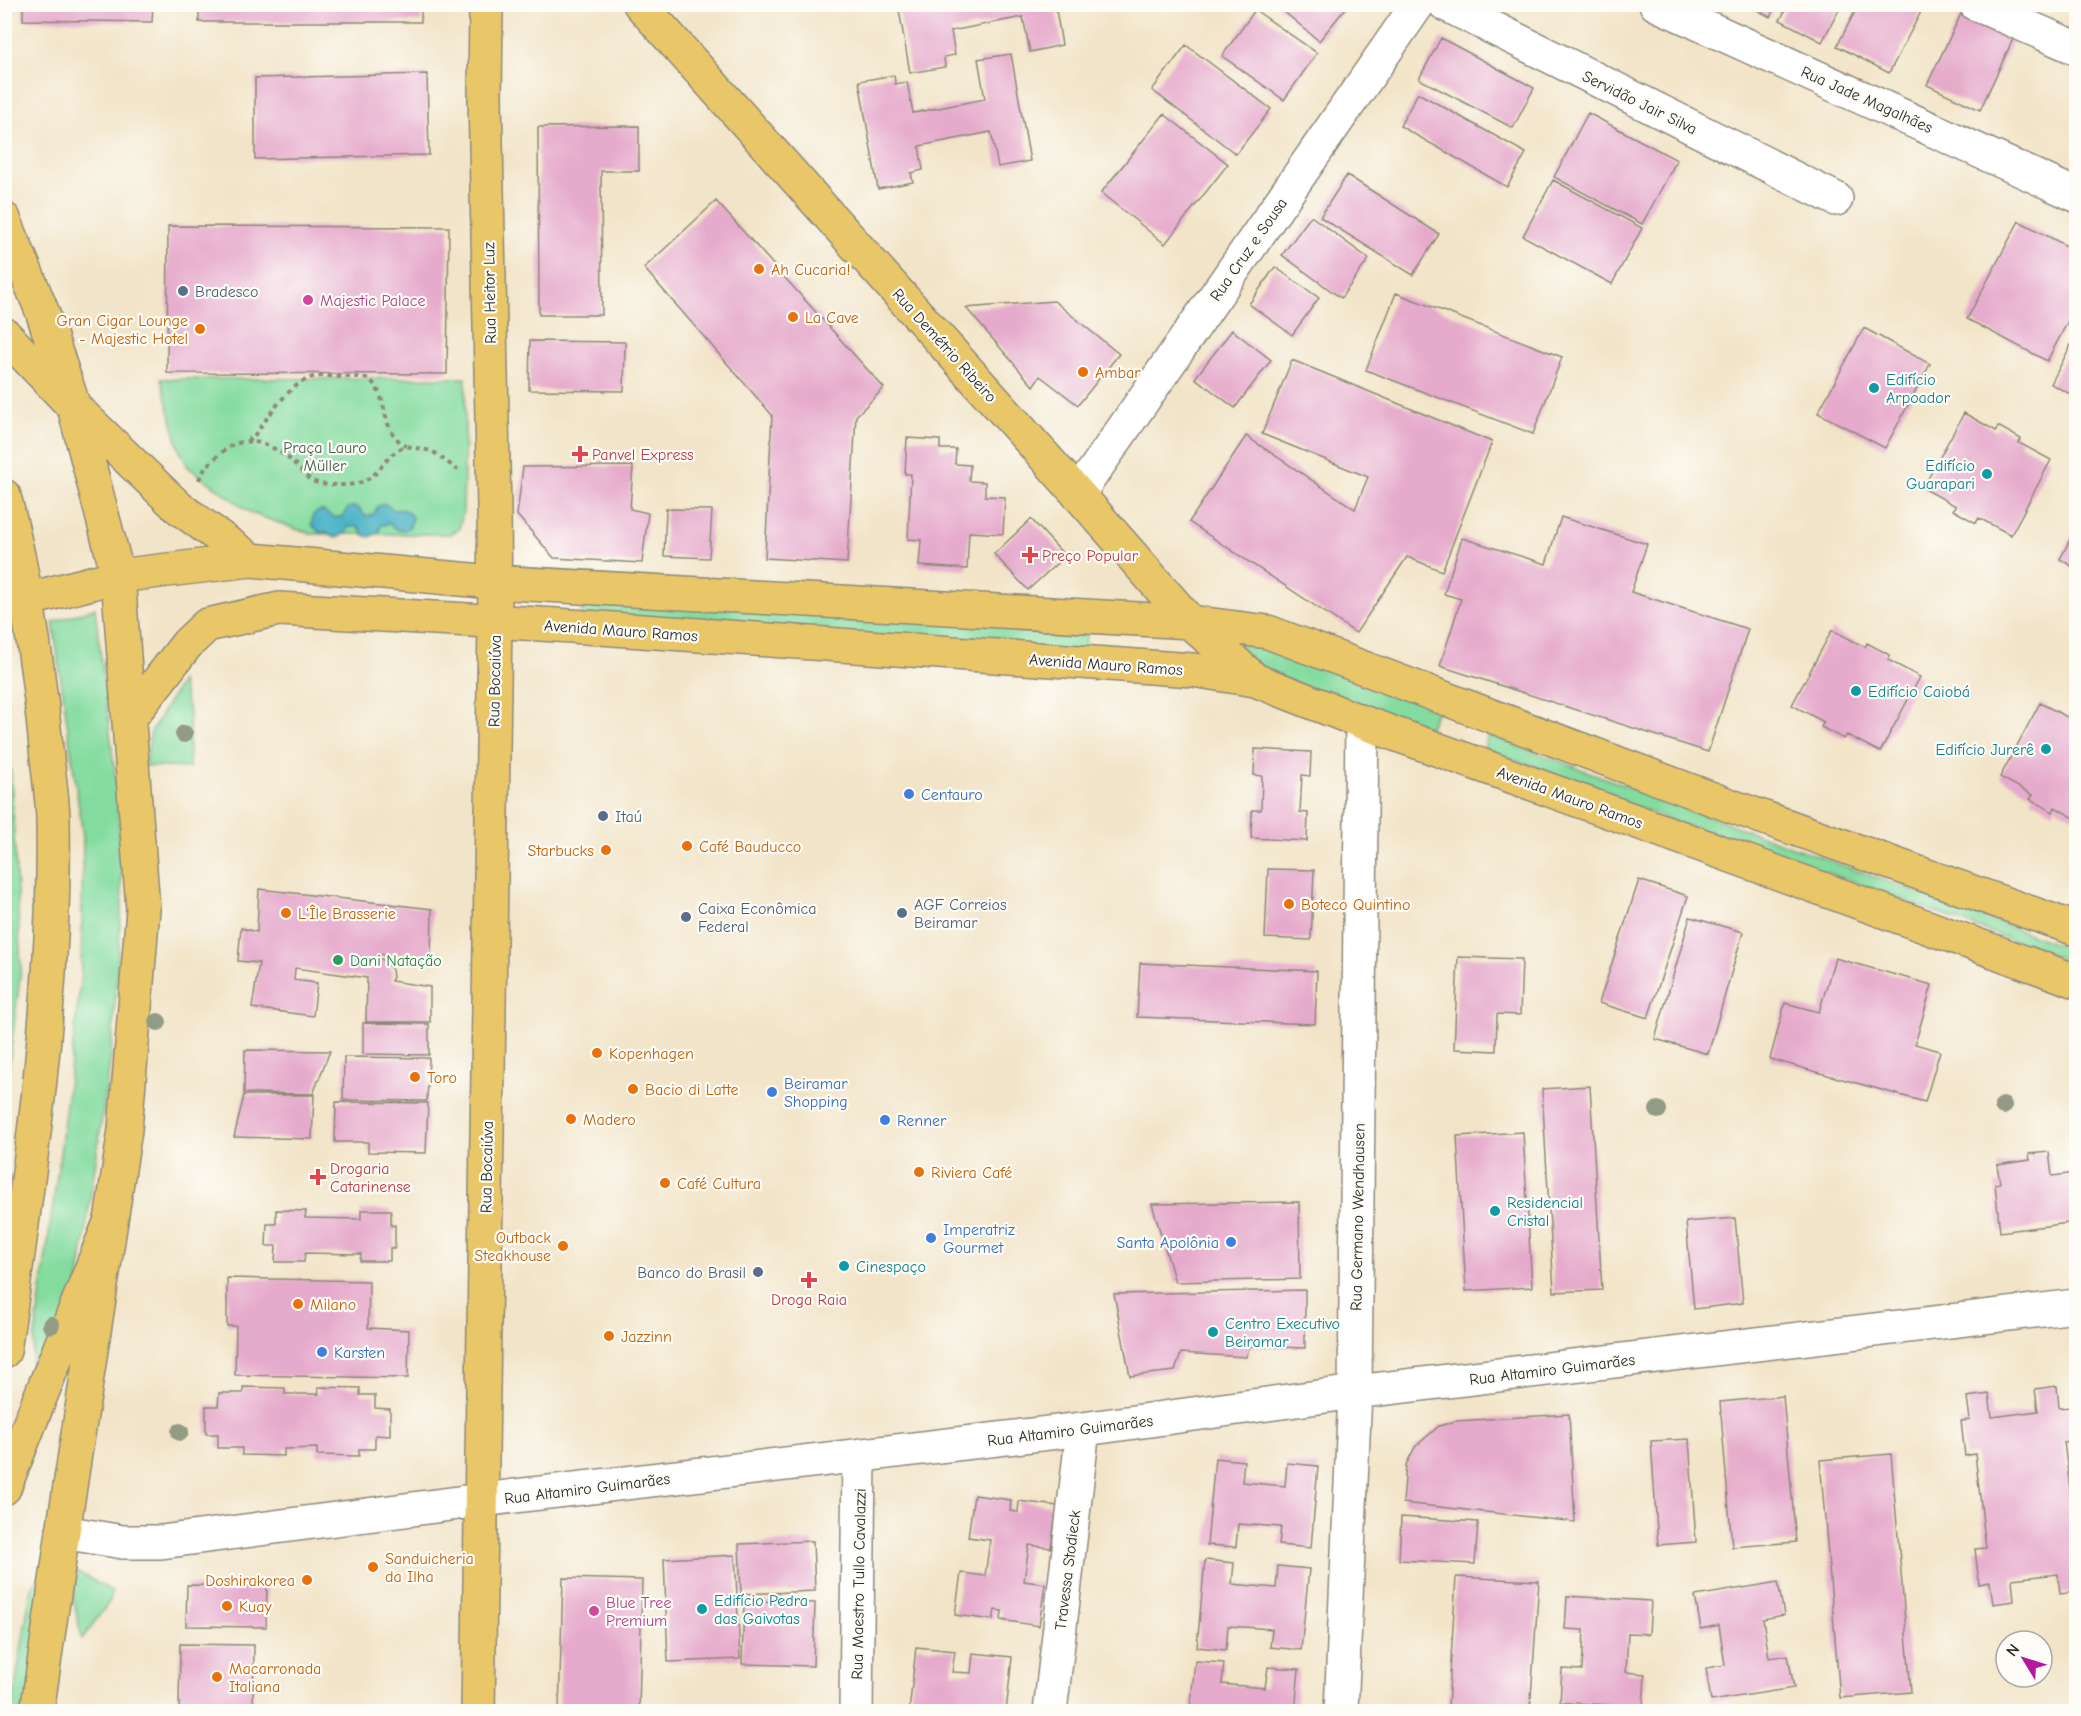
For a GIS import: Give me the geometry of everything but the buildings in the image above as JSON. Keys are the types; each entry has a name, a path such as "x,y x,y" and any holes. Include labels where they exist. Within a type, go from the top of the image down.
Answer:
{"main road":[{"name":"Rua Heitor Luz","path":"486,4 485,98 495,622"},
{"name":"Rua Demétrio Ribeiro","path":"640,4 1190,622 1255,680"},
{"path":"4,219 42,311 74,406 118,576 143,909 124,1130 37,1712"},
{"path":"4,334 178,507 251,560"},
{"path":"4,496 23,576 15,606 40,694 53,817 49,990 30,1174 4,1351"},
{"path":"15,606 118,576 251,560 494,582 1190,622 1268,632 1734,807 2076,929"},
{"name":"Avenida Mauro Ramos","path":"129,719 187,644 207,625 279,609 1182,669 1255,680 1362,722 2076,981"},
{"name":"Rua Bocaiúva","path":"478,1712 495,622"},
{"path":"4,1488 111,1220"}],"street":[{"name":"Rua Cruz e Sousa","path":"1078,494 1418,4"},
{"name":"Servidão Jair Silva","path":"1445,4 1836,200"},
{"name":"Rua Jade Magalhães","path":"1656,4 2076,195"},
{"path":"1976,4 2076,48"},
{"name":"Rua Germano Wendhausen","path":"1341,1712 1355,1392 1362,722"},
{"name":"Rua Altamiro Guimarães","path":"63,1532 123,1542 161,1542 481,1500 1083,1429 1355,1392 2076,1306"},
{"name":"Travessa Stodieck","path":"1050,1712 1083,1429"},
{"name":"Rua Maestro Tullo Cavalazzi","path":"856,1712 859,1456"}],"path":[{"path":"247,441 253,437 286,396 312,377 361,377 374,383 390,432 399,442 406,446 432,451 466,474"},
{"path":"198,483 214,459 225,449 247,441 272,447 294,463 310,479 326,485 346,485 369,480 392,455 406,446"}],"green space":[{"name":"Praça Lauro Müller","path":"466,378 463,511 459,529 450,534 310,534 251,513 188,467 179,449 161,379"},
{"path":"583,596 1087,625 1085,651 581,620"},
{"path":"95,608 118,799 122,900 111,1056 77,1291 23,1422 61,1146 81,977 83,837 53,622"},
{"path":"1226,637 1280,645 1439,706 1427,734 1264,671"},
{"path":"5,665 21,968 4,1101"},
{"path":"181,681 189,712 189,768 145,766 151,732"},
{"path":"1488,735 2076,951 2076,964 1854,882 1662,817 1484,748"},
{"path":"47,1567 26,1711 11,1712 31,1588"},
{"path":"76,1571 112,1591 110,1601 82,1639 73,1598"}],"water":[{"path":"385,504 394,510 407,511 412,519 410,526 405,530 400,530 390,524 381,525 379,532 370,537 364,535 359,527 348,527 346,533 337,538 326,532 319,532 312,525 313,515 320,511 333,517 342,517 348,508 356,507 365,516 373,515 378,506"}],"place":[{"name":"Ah Cucaria!","path":"759,269"},
{"name":"Bradesco","path":"183,291"},
{"name":"Majestic Palace","path":"308,300"},
{"name":"La Cave","path":"793,317"},
{"name":"Gran Cigar Lounge - Majestic Hotel","path":"200,329"},
{"name":"Ambar","path":"1083,372"},
{"name":"Edifício Arpoador","path":"1874,388"},
{"name":"Panvel Express","path":"580,454"},
{"name":"Edifício Guarapari","path":"1987,474"},
{"name":"Preço Popular","path":"1030,555"},
{"name":"Edifício Caiobá","path":"1856,691"},
{"name":"Edifício Jurerê","path":"2046,749"},
{"name":"Centauro","path":"909,794"},
{"name":"Itaú","path":"603,816"},
{"name":"Café Bauducco","path":"687,846"},
{"name":"Starbucks","path":"606,850"},
{"name":"Boteco Quintino","path":"1289,904"},
{"name":"L'Île Brasserie","path":"286,913"},
{"name":"AGF Correios Beiramar","path":"902,913"},
{"name":"Caixa Econômica Federal","path":"686,917"},
{"name":"Dani Natação","path":"338,960"},
{"name":"Kopenhagen","path":"597,1053"},
{"name":"Toro","path":"415,1077"},
{"name":"Bacio di Latte","path":"633,1089"},
{"name":"Beiramar Shopping","path":"772,1092"},
{"name":"Madero","path":"571,1119"},
{"name":"Renner","path":"885,1120"},
{"name":"Riviera Café","path":"919,1172"},
{"name":"Drogaria Catarinense","path":"318,1177"},
{"name":"Café Cultura","path":"665,1183"},
{"name":"Residencial Cristal","path":"1495,1211"},
{"name":"Imperatriz Gourmet","path":"931,1238"},
{"name":"Santa Apolônia","path":"1231,1242"},
{"name":"Outback Steakhouse","path":"563,1246"},
{"name":"Cinespaço","path":"844,1266"},
{"name":"Banco do Brasil","path":"758,1272"},
{"name":"Droga Raia","path":"809,1280"},
{"name":"Milano","path":"298,1304"},
{"name":"Centro Executivo Beiramar","path":"1213,1332"},
{"name":"Jazzinn","path":"609,1336"},
{"name":"Karsten","path":"322,1352"},
{"name":"Sanduicheria da Ilha","path":"373,1567"},
{"name":"Doshirakorea","path":"307,1580"},
{"name":"Kuay","path":"227,1606"},
{"name":"Edifício Pedra das Gaivotas","path":"702,1609"},
{"name":"Blue Tree Premium","path":"594,1611"},
{"name":"Macarronada Italiana","path":"217,1677"}]}
